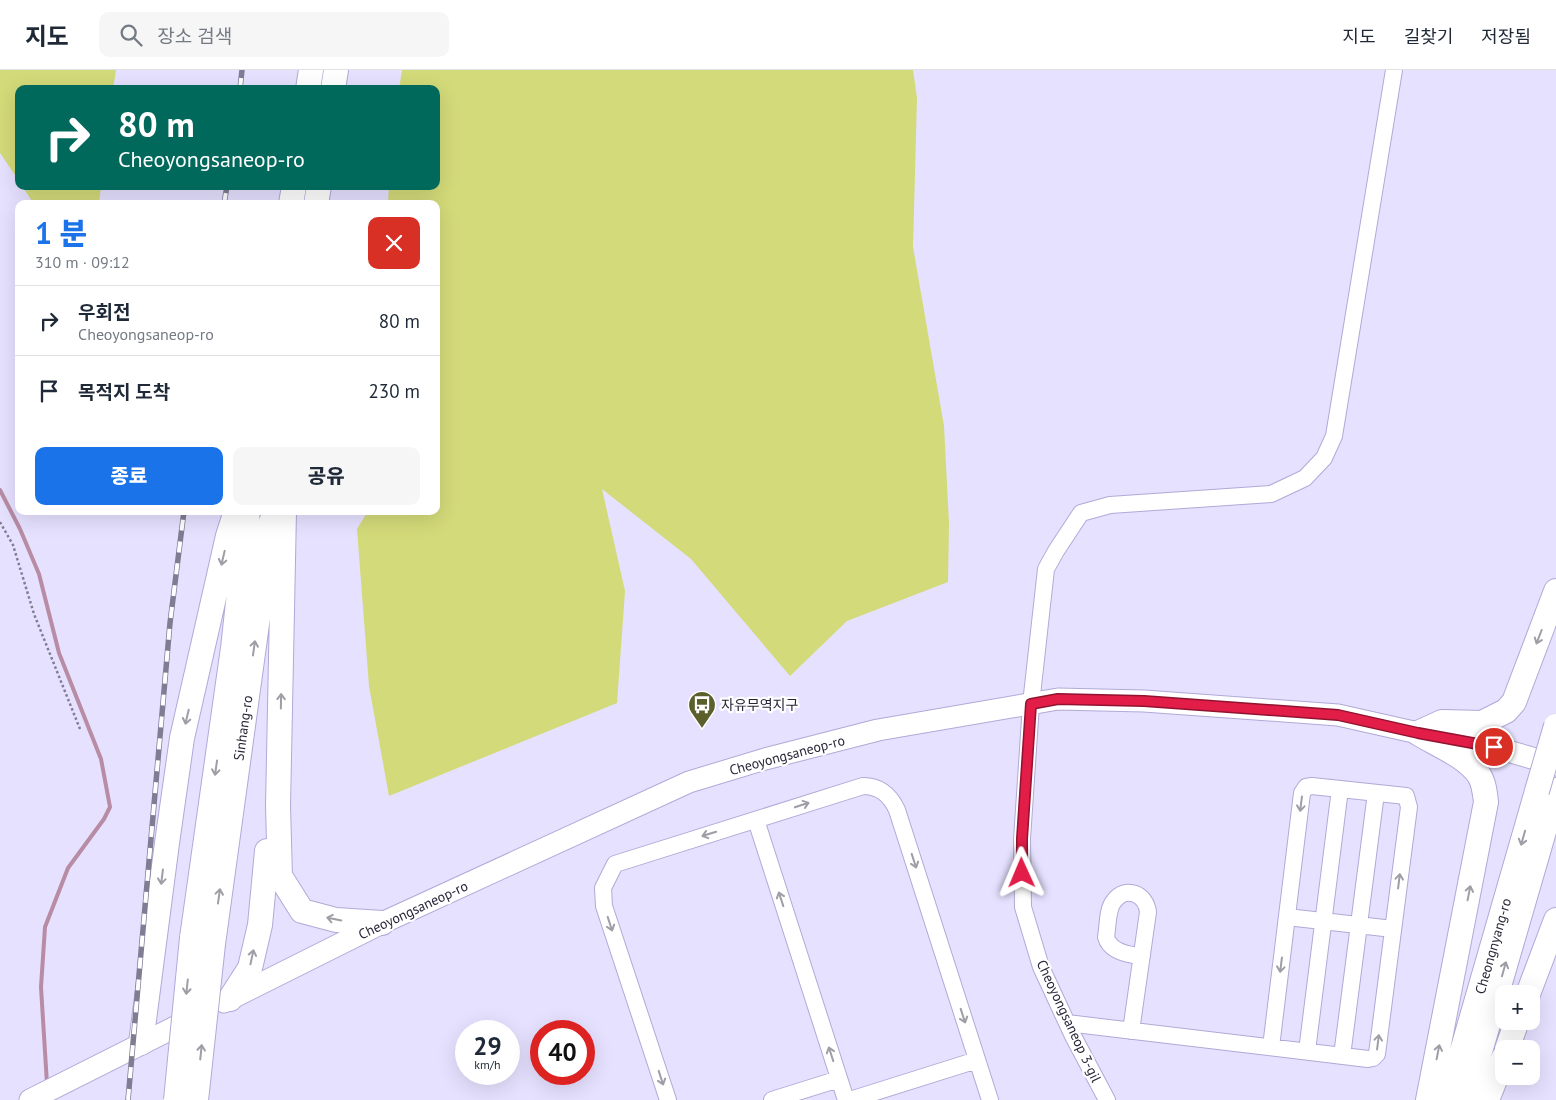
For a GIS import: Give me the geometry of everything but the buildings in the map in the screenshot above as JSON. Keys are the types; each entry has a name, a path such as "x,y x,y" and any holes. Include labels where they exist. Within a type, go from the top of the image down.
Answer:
{"highway":[{"path":"309,85 311,70"},
{"path":"334,85 336,70"},
{"path":"142,1043 182,738 228,536 235,515"},
{"name":"Sinhang-ro","path":"203,941 248,515"},
{"name":"Sinhang-ro","path":"203,941 271,515"},
{"path":"284,515 278,806 280,876 302,911 336,920 382,923"},
{"path":"1418,733 1442,722 1482,722 1506,711 1514,702 1556,591"},
{"path":"1549,792 1556,726"},
{"path":"230,999 250,968 260,925 280,732"},
{"path":"1418,733 1459,757 1472,767 1480,776 1486,802 1428,1100"},
{"name":"Cheongnyang-ro","path":"1448,1100 1549,792"},
{"name":"Cheongnyang-ro","path":"1466,1100 1549,792"},
{"path":"1531,985 1556,920"},
{"path":"176,1100 203,941"},
{"path":"196,1100 203,941"},
{"path":"1487,1100 1495,1080"}],"main road":[{"name":"Cheoyongsaneop-ro","path":"30,1100 382,923 689,782 766,759 878,730 1058,699 1144,701 1338,715 1418,733 1494,747 1556,765"}],"street":[{"name":"Cheoyongsaneop 3-gil","path":"1107,1100 1067,1024 1041,967 1023,907 1022,839 1031,704 1046,569 1082,513 1110,505 1271,494 1305,478 1324,458 1334,436 1394,70"},
{"path":"668,1100 604,906 603,888 615,864 863,786 872,786 881,790 891,798 898,810 990,1100"},
{"path":"1067,1024 1368,1059 1373,1058 1377,1054 1393,929 1408,801 1406,796 1312,786 1306,787 1302,793 1271,1047"},
{"path":"1306,1051 1340,789"},
{"path":"1342,1056 1376,792"},
{"path":"756,820 839,1078 848,1100 977,1060"},
{"path":"1287,917 1393,929"},
{"path":"1132,1031 1142,956"},
{"path":"772,1100 839,1078"}],"path":[{"path":"0,522 13,545 34,614 80,729"}],"green space":[{"path":"0,70 116,70 114,85 15,85 15,175 0,153"},
{"path":"402,70 913,70 917,98 913,247 944,426 949,523 948,582 847,621 790,676 691,559 602,489 625,591 617,703 389,796 369,686 357,529 366,515 440,515 440,200 388,200 389,190 440,190 440,85 400,85"},
{"path":"25,190 101,190 99,200 31,200"}],"waterway":[{"path":"0,490 20,529 39,574 59,653 101,759 110,807 104,819 68,868 45,927 41,987 47,1084"}],"railway":[{"path":"240,85 242,70"},
{"path":"225,200 226,190"},
{"path":"128,1100 170,623 184,515"}],"place":[{"name":"자유무역지구","path":"702,729"}],"route":[{"path":"1022,873 1022,839 1031,704 1058,699 1144,701 1338,715 1418,733 1494,747"}]}
